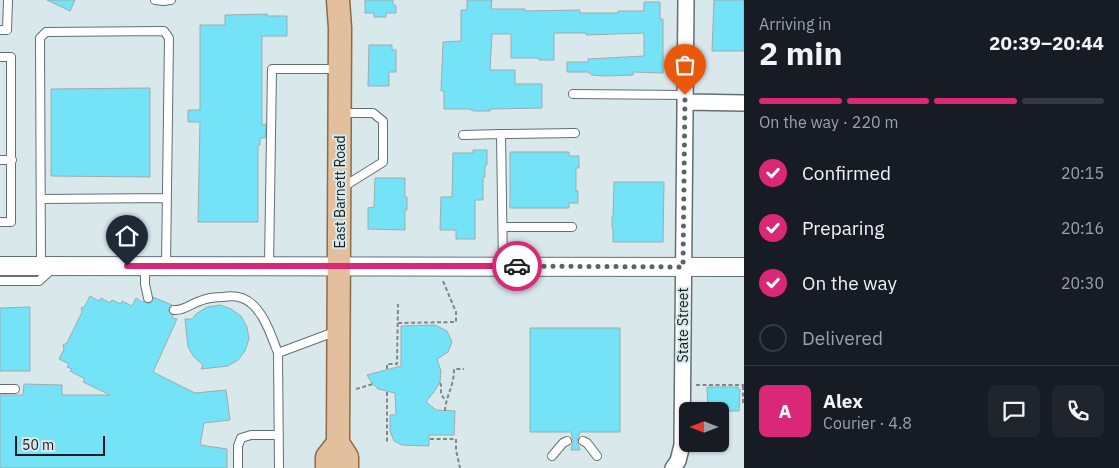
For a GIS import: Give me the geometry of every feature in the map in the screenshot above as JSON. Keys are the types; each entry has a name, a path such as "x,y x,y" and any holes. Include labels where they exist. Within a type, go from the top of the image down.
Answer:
{"main road":[{"name":"East Barnett Road","path":"338,0 340,28 338,443 347,457 347,468"},
{"name":"East Barnett Road","path":"327,468 328,457 338,443"}],"street":[{"name":"State Street","path":"673,468 678,461 682,445 686,0"},
{"path":"685,98 744,102"},
{"path":"0,266 744,267"}],"lane":[{"path":"0,30 8,30 8,0"},
{"path":"155,0 163,2 171,0"},
{"path":"0,281 40,281 48,266 41,199 40,38 46,32 164,31 169,38 166,266"},
{"path":"0,57 11,57 12,160 11,222 0,222"},
{"path":"270,266 272,69 340,69"},
{"path":"573,94 685,98"},
{"path":"339,189 384,162 383,121 373,113 340,113"},
{"path":"463,135 575,133"},
{"path":"501,134 503,266"},
{"path":"0,160 12,160"},
{"path":"41,199 167,198"},
{"path":"503,227 572,227"},
{"path":"145,266 145,284 148,298"},
{"path":"174,310 183,310 199,301 231,296 242,298 252,304 260,314 278,353 279,468"},
{"path":"278,353 339,330"},
{"path":"0,389 16,389"},
{"path":"238,468 238,446 242,438 251,435 279,435"},
{"path":"552,456 563,442 567,441"},
{"path":"584,441 597,456"}],"path":[{"path":"398,323 456,322 456,312 441,279"},
{"path":"387,369 387,364 397,364 398,304"},
{"path":"445,411 445,400 453,386 454,369 464,369"},
{"path":"440,383 442,385 441,394 445,400"},
{"path":"356,389 373,384"},
{"path":"694,385 743,385 742,402"},
{"path":"387,392 387,443"},
{"path":"430,439 456,439 456,450 460,468"}],"building":[{"path":"47,0 75,0 70,11"},
{"path":"365,0 393,0 393,4 396,6 396,13 386,13 386,17 374,17 374,13 365,13"},
{"path":"467,0 492,0 491,9 525,9 525,11 580,10 580,13 644,11 644,2 660,2 660,19 663,19 663,73 633,72 633,75 604,76 592,75 588,72 567,72 567,62 588,62 588,59 644,56 644,33 586,35 586,33 554,33 554,60 511,58 511,34 492,34 490,70 515,70 515,84 542,84 542,108 490,109 490,111 444,109 444,91 441,91 443,42 461,41 461,10 467,10"},
{"path":"714,0 744,0 744,51 712,51"},
{"path":"267,14 267,16 287,16 287,36 262,36 262,125 266,124 265,138 260,138 260,145 258,145 258,222 198,222 200,122 188,122 188,110 200,110 200,25 225,25 225,15"},
{"path":"369,45 392,45 392,50 396,50 396,72 389,72 389,86 368,86"},
{"path":"150,88 150,177 51,176 51,89"},
{"path":"473,150 487,150 487,165 485,165 485,177 483,177 483,200 475,200 475,239 456,239 456,230 440,230 441,197 452,197 453,153 473,153"},
{"path":"510,152 569,152 569,156 579,156 579,168 576,168 578,203 569,203 569,208 510,208"},
{"path":"375,178 405,178 407,210 405,210 405,230 368,229 368,208 374,207"},
{"path":"614,182 664,182 663,242 613,242"},
{"path":"90,296 99,301 101,298 110,303 112,300 121,304 122,301 132,306 136,298 149,304 152,302 153,297 172,305 169,308 169,312 173,315 172,318 177,319 153,372 195,393 226,390 230,420 204,423 200,445 227,449 227,468 0,468 0,395 23,395 24,384 62,385 62,395 110,395 83,382 85,379 70,371 72,369 67,367 69,364 59,359 64,349 63,345 67,343 82,312 81,308 85,306"},
{"path":"220,305 231,309 241,316 247,327 249,339 245,351 238,360 228,366 201,369 203,365 194,357 188,347 185,319 192,319 207,307"},
{"path":"30,307 30,371 0,371 0,308"},
{"path":"435,325 447,331 452,342 448,352 437,359 441,371 440,382 426,402 436,410 455,411 454,435 429,435 429,446 402,445 394,441 390,431 390,415 396,415 395,393 378,389 367,375 401,366 401,326"},
{"path":"530,328 620,328 620,432 580,432 577,441 580,450 571,450 573,441 571,432 530,432"},
{"path":"707,387 738,387 740,390 739,411 729,411 729,402 708,402"}],"way so far":[{"path":"517,266 683,267 685,95"}],"route":[{"path":"127,266 517,266"}]}
